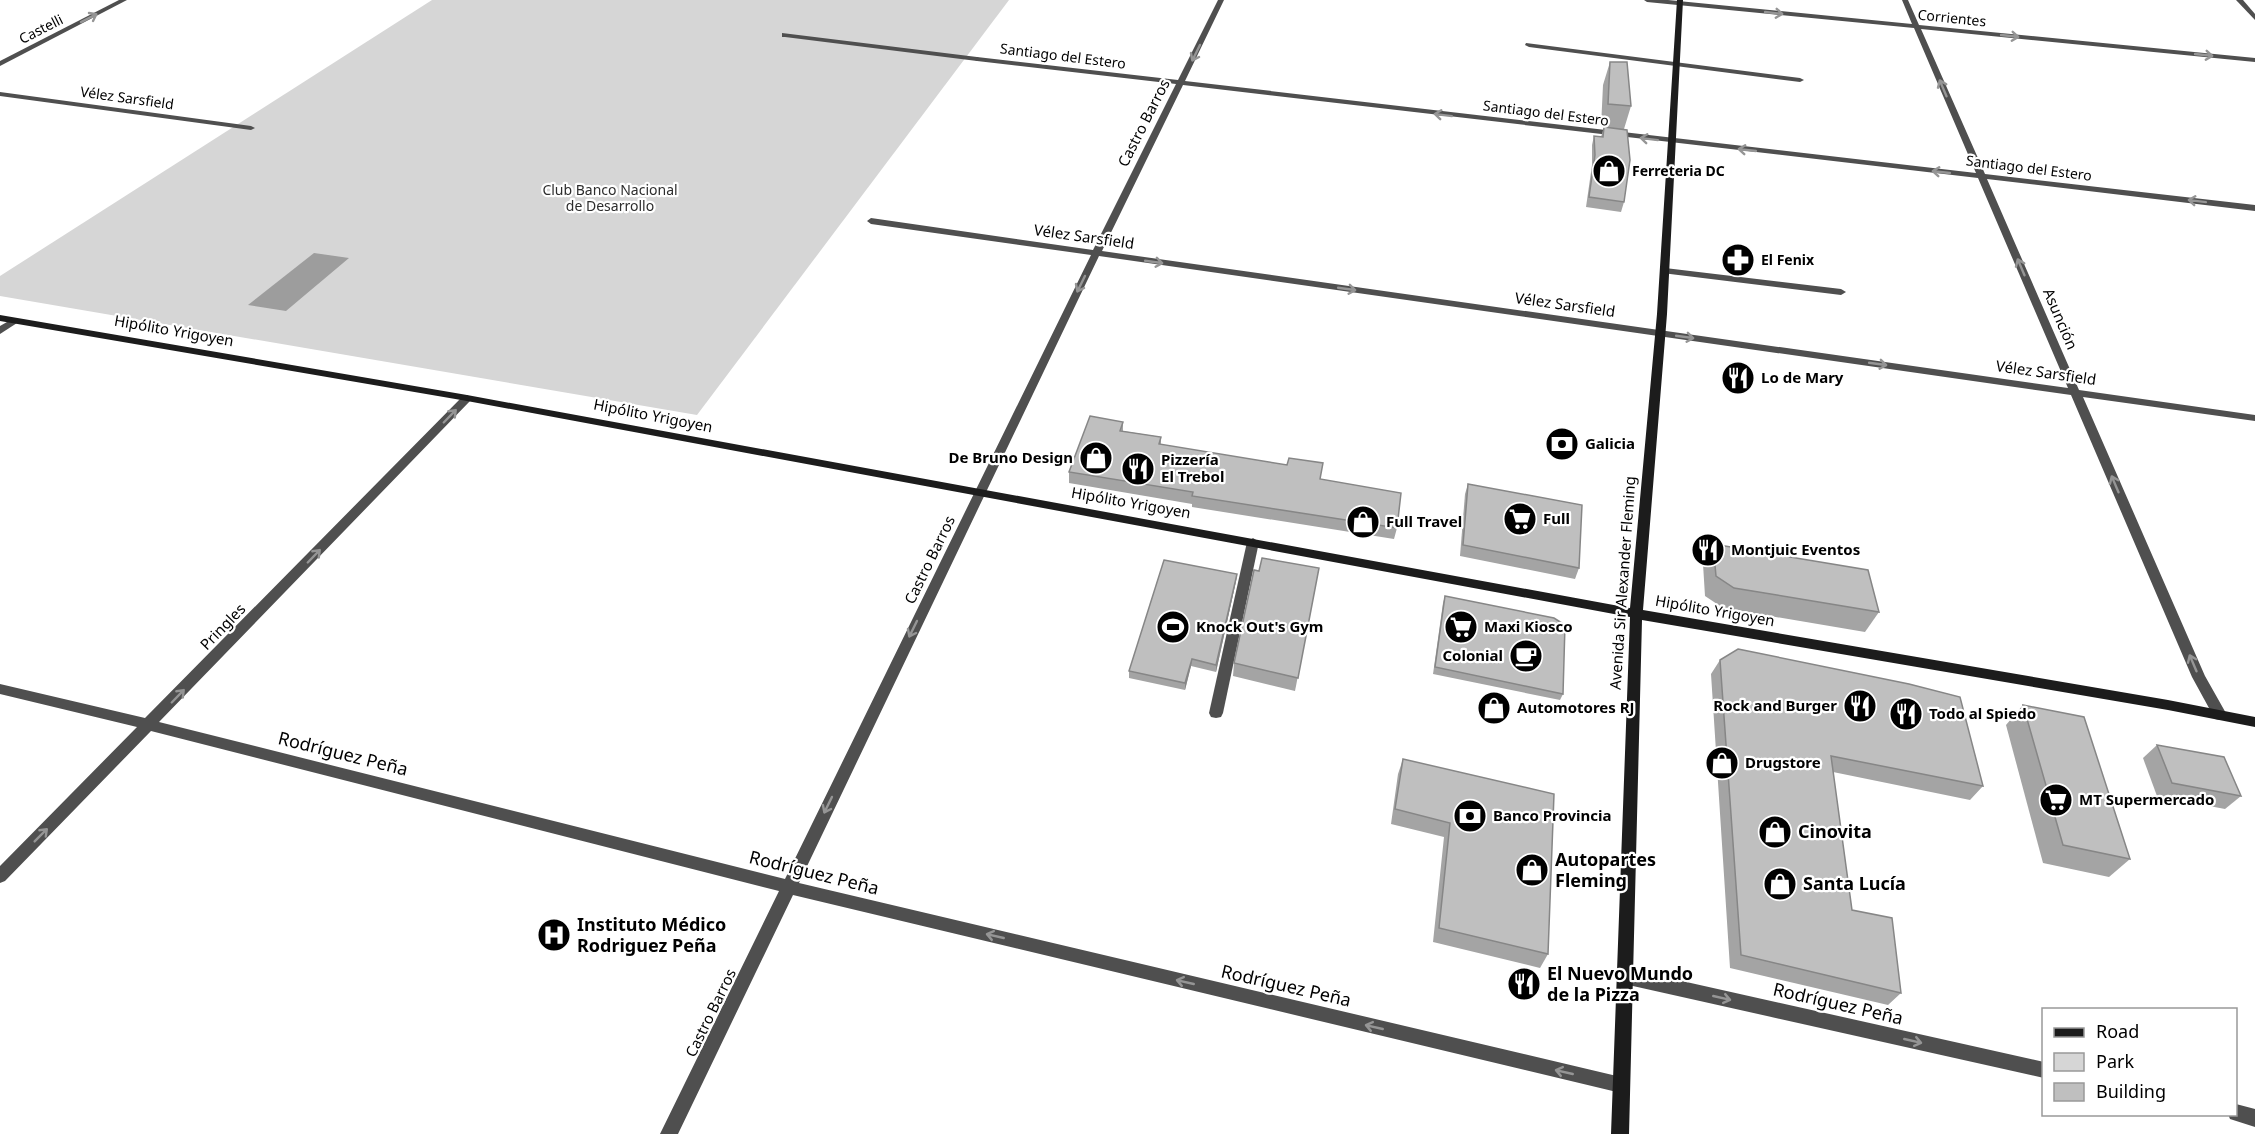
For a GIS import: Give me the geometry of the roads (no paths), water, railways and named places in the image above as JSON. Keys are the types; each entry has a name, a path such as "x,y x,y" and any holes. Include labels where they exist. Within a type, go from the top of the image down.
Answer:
{"street":[{"name":"Castelli","path":"0,64 124,0"},
{"name":"Castro Barros","path":"669,1134 1221,0"},
{"name":"Corrientes","path":"1647,0 2255,60"},
{"name":"Asunción","path":"1905,0 2199,677 2220,715"},
{"path":"2239,0 2255,18"},
{"name":"Avenida Sir Alexander Fleming","path":"1620,1134 1636,614 1665,270 1679,2"},
{"name":"Santiago del Estero","path":"785,35 1180,85 2255,208"},
{"path":"1529,45 1800,80"},
{"name":"Vélez Sarsfield","path":"0,94 251,128"},
{"name":"Vélez Sarsfield","path":"871,221 2255,418"},
{"path":"1665,270 1841,292"},
{"name":"Hipólito Yrigoyen","path":"0,318 467,398 1636,614 2255,722"},
{"path":"0,331 14,321"},
{"name":"Pringles","path":"0,876 467,398"},
{"path":"1216,713 1253,542"},
{"name":"Rodríguez Peña","path":"0,689 788,887 1621,1085"},
{"name":"Rodríguez Peña","path":"1624,976 2042,1070"},
{"path":"2237,1114 2255,1118"}],"place":[{"name":"Ferreteria DC","path":"1609,171"},
{"name":"El Fenix","path":"1738,260"},
{"name":"Lo de Mary","path":"1738,378"},
{"name":"Galicia","path":"1562,444"},
{"name":"De Bruno Design","path":"1096,458"},
{"name":"Pizzería El Trebol","path":"1138,469"},
{"name":"Full","path":"1520,519"},
{"name":"Full Travel","path":"1363,522"},
{"name":"Montjuic Eventos","path":"1708,550"},
{"name":"Knock Out's Gym","path":"1173,627"},
{"name":"Maxi Kiosco","path":"1461,627"},
{"name":"Colonial","path":"1526,656"},
{"name":"Rock and Burger","path":"1860,706"},
{"name":"Automotores RJ","path":"1494,708"},
{"name":"Todo al Spiedo","path":"1906,714"},
{"name":"Drugstore","path":"1722,763"},
{"name":"MT Supermercado","path":"2056,800"},
{"name":"Banco Provincia","path":"1470,816"},
{"name":"Cinovita","path":"1775,832"},
{"name":"Autopartes Fleming","path":"1532,870"},
{"name":"Santa Lucía","path":"1780,884"},
{"name":"Instituto Médico Rodriguez Peña","path":"554,935"},
{"name":"El Nuevo Mundo de la Pizza","path":"1524,984"}],"park label":[{"name":"Club Banco Nacional de Desarrollo","path":"610,198"}]}
